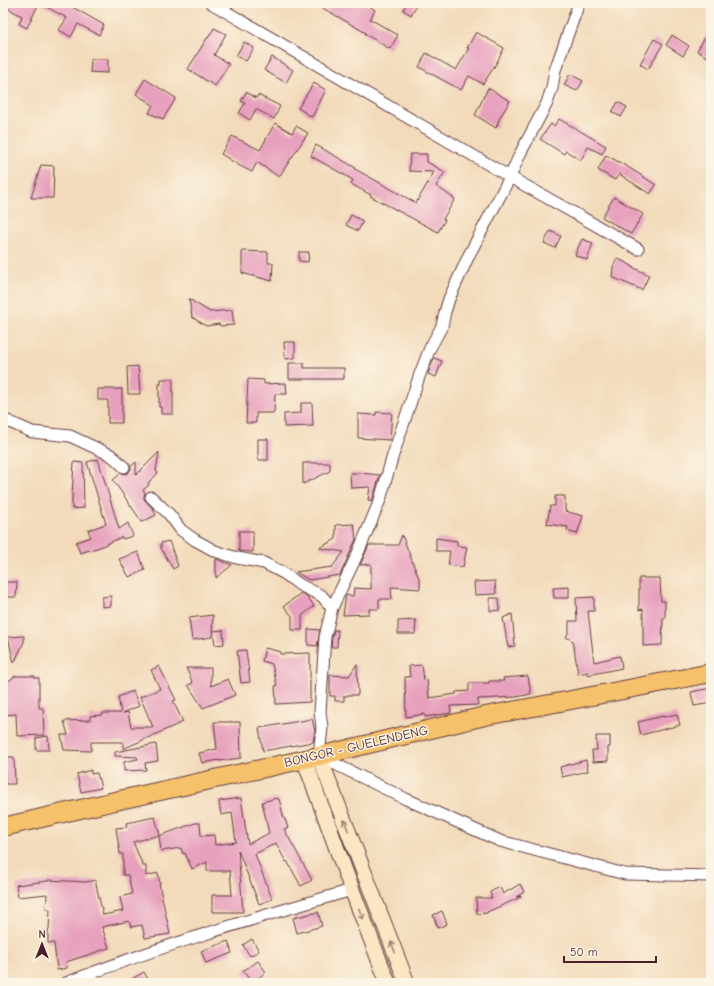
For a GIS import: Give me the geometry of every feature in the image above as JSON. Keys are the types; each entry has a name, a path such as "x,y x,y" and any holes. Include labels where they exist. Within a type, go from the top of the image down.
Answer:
{"highway":[{"name":"BONGOR - GUELENDENG","path":"3,827 485,716 711,673"}],"main road":[{"path":"312,757 352,890 388,983"},
{"path":"312,757 407,983"}],"street":[{"path":"211,3 510,177 638,249"},
{"path":"579,3 555,70 552,88 547,103 469,254 449,299 442,326 430,348 420,374 393,455 380,500 358,553 332,608 324,644 320,712 322,727 312,757 500,841 625,874 711,876"},
{"path":"3,419 32,432 70,436 111,455 124,467"},
{"path":"151,496 169,514 181,530 195,540 215,551 237,558 264,563 285,574 300,585 322,596 332,608"},
{"path":"66,983 110,966 244,922 352,890"}],"building":[{"path":"3,3 39,3 27,28 19,24 22,16 3,6"},
{"path":"39,3 65,3 104,25 99,35 78,24 71,37 59,30 67,18"},
{"path":"314,3 364,3 375,10 370,19 398,35 390,49 365,34 366,33"},
{"path":"407,3 418,3 411,15 403,10"},
{"path":"711,27 711,59 697,51"},
{"path":"214,28 226,34 214,55 229,64 215,86 188,69"},
{"path":"476,32 504,48 483,84 469,76 461,90 419,67 426,53 456,70 469,48 467,48"},
{"path":"672,35 689,46 683,56 666,45"},
{"path":"654,39 663,44 648,69 640,64"},
{"path":"244,42 254,48 246,61 236,56"},
{"path":"272,57 293,70 286,83 264,70"},
{"path":"91,59 108,59 108,73 90,72"},
{"path":"570,74 583,81 577,91 564,85"},
{"path":"145,79 176,98 163,119 149,113 153,105 136,94"},
{"path":"314,83 326,90 312,117 298,108"},
{"path":"488,88 510,101 500,117 496,128 475,115"},
{"path":"246,92 256,98 258,95 280,106 274,119 256,109 250,120 239,113 245,103 241,101"},
{"path":"618,102 627,107 621,117 612,112"},
{"path":"559,119 606,146 602,154 588,147 581,160 566,151 564,154 540,139 551,124 554,126"},
{"path":"275,123 292,133 296,126 308,133 279,177 257,162 252,172 221,154 232,136 260,150"},
{"path":"316,145 416,203 434,172 409,171 410,154 427,154 427,162 445,172 436,186 455,199 443,219 445,220 438,232 370,196 371,195 351,184 353,180 311,156"},
{"path":"606,155 656,185 650,194 619,174 615,180 598,170"},
{"path":"41,165 54,166 53,198 31,198"},
{"path":"614,197 643,214 631,234 602,217"},
{"path":"351,215 363,221 358,231 346,225"},
{"path":"550,231 561,236 555,248 544,243"},
{"path":"582,239 593,243 587,260 575,255"},
{"path":"242,251 268,252 268,263 273,263 272,281 242,273"},
{"path":"299,252 309,252 308,262 299,261"},
{"path":"617,258 649,275 642,290 612,277 613,267"},
{"path":"189,299 210,312 232,310 234,325 220,326 219,324 206,326 192,317"},
{"path":"284,342 295,342 295,358 285,359"},
{"path":"434,358 442,361 436,377 428,374"},
{"path":"289,363 304,363 304,368 344,368 344,379 289,379"},
{"path":"138,366 140,394 128,394 127,367"},
{"path":"161,379 173,379 173,414 161,414 161,407 159,407 159,384 161,384"},
{"path":"248,379 264,380 264,384 286,383 287,394 275,394 274,413 256,413 256,423 246,423"},
{"path":"98,389 122,389 122,423 108,423 108,400 98,400"},
{"path":"301,403 312,403 313,426 284,427 284,414 301,413"},
{"path":"376,412 392,413 390,440 358,438 358,414 376,415"},
{"path":"258,439 268,439 268,460 258,460"},
{"path":"159,452 156,471 158,473 143,490 145,493 144,499 156,515 142,522 113,480 121,473 126,474 129,472 131,466 136,462 136,475"},
{"path":"98,459 119,529 128,523 133,536 123,539 122,537 100,547 80,553 76,542 91,537 88,530 106,524 87,462"},
{"path":"74,462 83,463 84,508 72,509"},
{"path":"303,463 330,463 330,471 303,484"},
{"path":"350,473 380,475 372,501 368,500 370,487 351,488"},
{"path":"555,496 565,496 565,511 583,516 577,534 567,531 568,527 547,524 550,506 555,506"},
{"path":"354,524 356,539 340,575 309,580 296,572 332,567 344,552 319,548 336,539 336,525"},
{"path":"239,531 253,531 253,552 239,551"},
{"path":"402,535 420,581 420,589 391,587 392,599 379,599 379,609 369,609 369,614 343,615 346,595 353,596 354,588 371,589 371,564 360,565 369,545 398,545"},
{"path":"436,538 457,541 457,546 467,547 463,567 448,565 450,551 436,551"},
{"path":"169,541 178,566 173,569 161,548 161,543"},
{"path":"138,552 145,570 129,577 119,559"},
{"path":"216,559 232,565 216,578"},
{"path":"639,578 660,578 661,601 665,601 662,645 643,646 643,609 639,610"},
{"path":"495,581 496,594 475,595 474,582"},
{"path":"5,582 17,582 16,597 4,597"},
{"path":"569,587 569,598 554,598 553,588"},
{"path":"301,593 307,596 314,606 302,616 302,630 292,630 292,616 284,606"},
{"path":"111,596 111,606 102,607 102,597"},
{"path":"594,597 594,611 588,611 594,662 620,656 622,668 588,675 588,672 578,674 573,641 566,637 569,631 569,621 577,621 576,598"},
{"path":"490,598 499,598 500,610 490,611"},
{"path":"512,614 515,646 508,647 503,618"},
{"path":"213,615 212,637 192,640 189,618"},
{"path":"416,620 415,634 398,634 398,621"},
{"path":"308,629 320,630 317,646 308,645"},
{"path":"223,630 224,644 215,645 213,631"},
{"path":"334,630 338,630 337,647 331,647 332,638"},
{"path":"24,636 24,642 14,663 8,637"},
{"path":"265,648 281,652 280,654 310,653 310,702 276,704 275,686 277,686 272,664 262,661"},
{"path":"246,650 250,682 241,683 237,651"},
{"path":"357,664 358,695 347,695 344,696 344,701 335,701 335,696 330,696 330,675 349,676"},
{"path":"422,665 424,680 427,679 429,698 456,694 456,692 469,691 469,683 489,683 489,681 504,681 503,678 528,676 531,694 516,697 478,699 478,705 450,706 451,713 425,717 425,714 406,717 405,677 410,677 409,666"},
{"path":"159,666 176,700 173,701 183,722 123,749 123,742 91,742 91,751 64,750 61,735 68,735 64,721 90,720 90,716 103,715 103,713 121,713 118,697 133,691 139,706 123,713 128,712 131,727 153,727 140,697 160,689 151,670"},
{"path":"186,668 211,668 211,686 228,679 235,695 203,708 188,685 193,683"},
{"path":"15,676 35,676 35,678 39,678 39,708 43,708 44,735 17,736 16,714 3,715 3,699 5,699 6,683"},
{"path":"711,688 711,703 694,706 691,692"},
{"path":"677,714 680,725 641,735 638,722"},
{"path":"312,719 315,731 313,742 263,751 259,728"},
{"path":"214,722 240,722 241,758 202,763 199,753 217,749"},
{"path":"48,736 49,750 36,750 36,738"},
{"path":"596,736 610,736 608,761 593,762 592,750 597,750"},
{"path":"156,744 158,761 145,763 146,770 124,771 124,762 138,759 137,757 115,756 115,752"},
{"path":"5,757 14,757 15,784 5,784"},
{"path":"586,760 588,771 562,777 560,767"},
{"path":"91,770 91,774 97,773 101,788 81,792 77,774"},
{"path":"241,798 248,844 269,833 262,802 277,798 279,799 288,828 284,829 312,880 301,886 276,843 255,854 272,899 259,904 238,850 243,912 212,912 212,895 232,895 230,871 207,871 207,862 192,869 185,853 183,854 181,848 161,851 159,836 195,823 200,823 201,836 214,835 215,845 236,842 232,813 221,815 219,801"},
{"path":"155,817 160,835 133,842 143,866 146,866 146,876 158,873 170,934 145,938 142,925 131,927 129,921 102,927 109,948 66,962 67,968 57,970 54,943 48,943 50,909 46,909 47,894 18,897 16,885 48,880 86,882 95,880 103,915 123,911 120,897 132,894 128,875 123,875 123,854 120,854 116,828 127,827 126,823"},
{"path":"520,884 524,892 516,897 521,897 487,913 477,914 476,898 492,898 490,892 500,887 503,894"},
{"path":"442,911 447,924 438,928 433,915"},
{"path":"318,912 322,926 297,933 293,918"},
{"path":"252,939 259,951 250,956 243,945"},
{"path":"228,941 232,953 206,963 201,951"},
{"path":"258,961 266,972 252,983 243,971"},
{"path":"144,972 150,983 124,983"}]}
